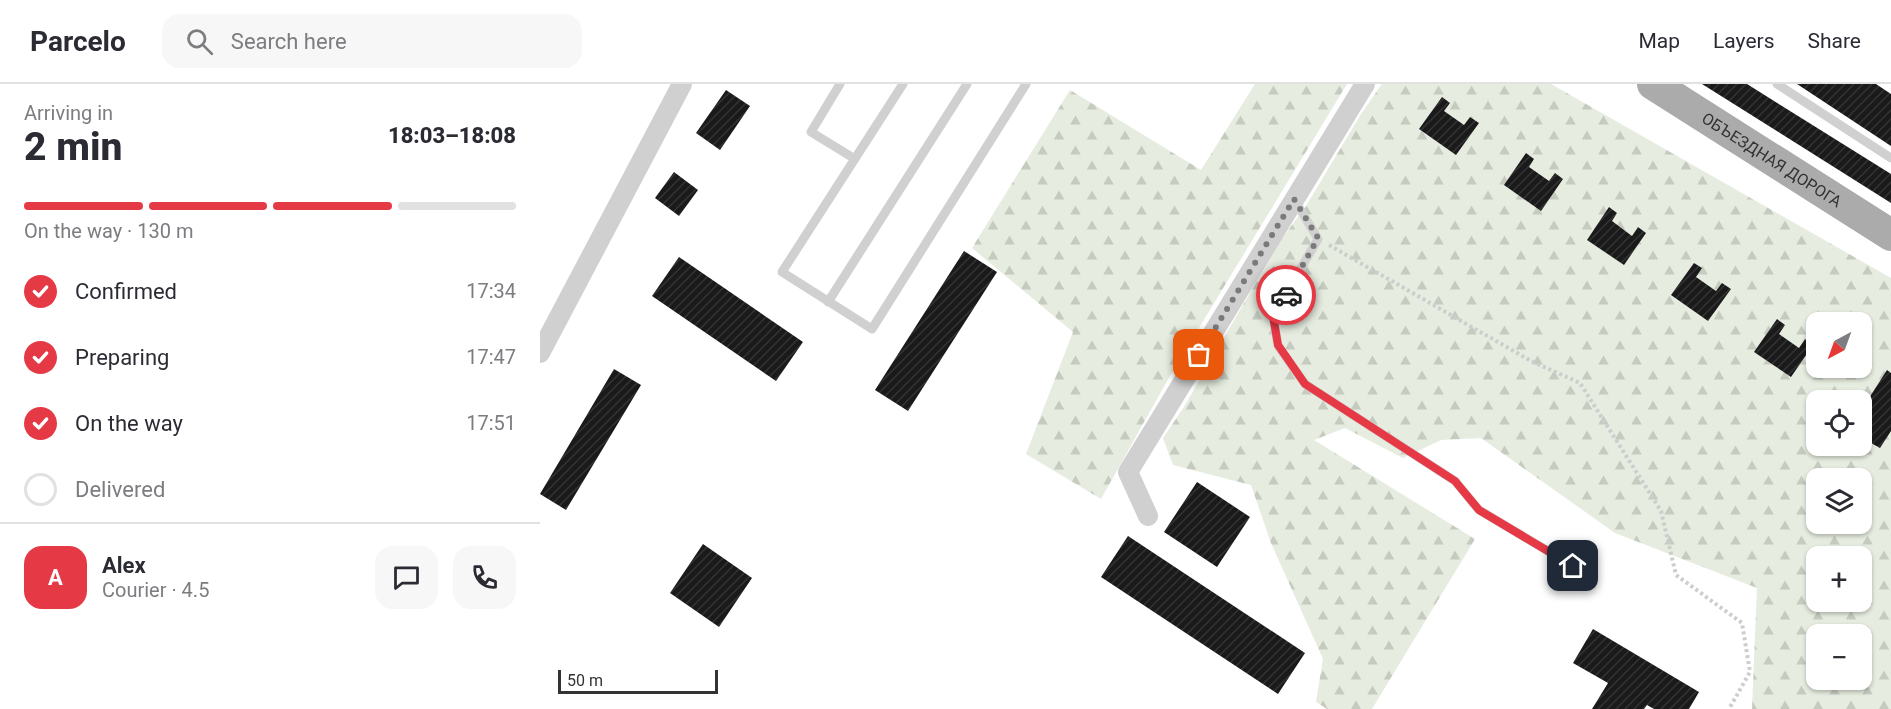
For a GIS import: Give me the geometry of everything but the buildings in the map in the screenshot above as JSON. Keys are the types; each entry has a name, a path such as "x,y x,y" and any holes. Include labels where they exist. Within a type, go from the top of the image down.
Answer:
{"main road":[{"name":"ОБЪЕЗДНАЯ ДОРОГА","path":"1653,84 1891,235"}],"street":[{"path":"540,354 682,84"},
{"path":"1148,516 1128,472 1365,84"}],"lane":[{"path":"840,84 811,132 855,159"},
{"path":"903,84 782,272 872,329 1026,84"},
{"path":"828,302 967,84"},
{"path":"1777,84 1891,158"},
{"path":"1294,199 1318,238 1273,316 1278,345 1305,384 1455,481 1479,510 1573,566"}],"path":[{"path":"1318,238 1531,361 1580,383 1661,511 1676,575 1742,622 1750,672 1729,709"}],"green space":[{"path":"1255,84 1347,84 1171,374 1101,499 1026,454 1073,332 972,248 1070,90 1201,170"},
{"path":"1382,84 1551,84 1891,278 1891,709 1752,709 1757,588 1615,533 1481,438 1441,440 1403,458 1345,428 1314,440 1475,539 1372,709 1327,709 1316,702 1323,659 1271,543 1251,485 1173,465 1163,438 1184,407 1278,244 1306,206 1361,114"}],"way so far":[{"path":"1199,355 1294,199 1318,238 1286,295"}],"route":[{"path":"1286,295 1273,316 1278,345 1305,384 1455,481 1479,510 1573,566"}]}
